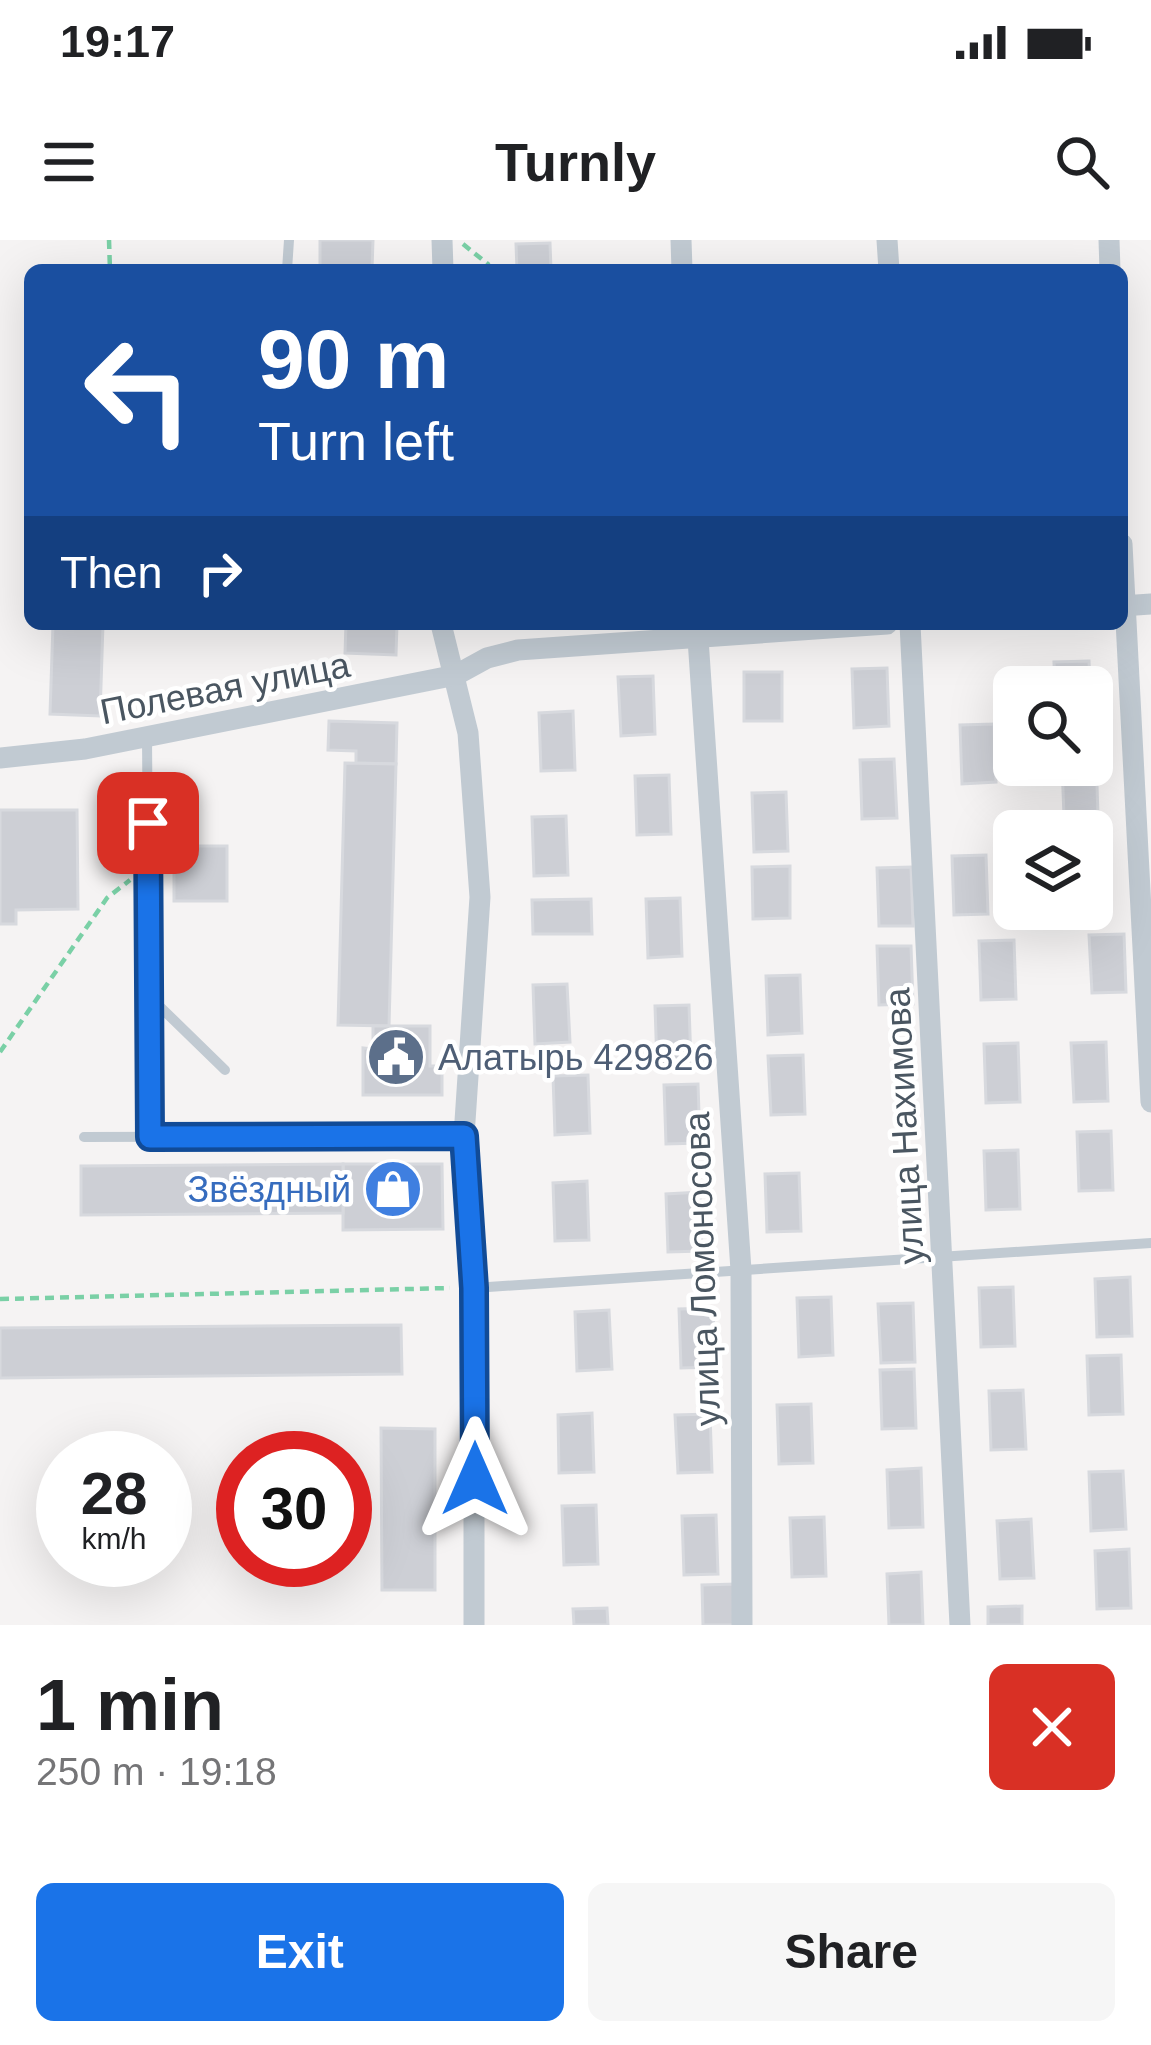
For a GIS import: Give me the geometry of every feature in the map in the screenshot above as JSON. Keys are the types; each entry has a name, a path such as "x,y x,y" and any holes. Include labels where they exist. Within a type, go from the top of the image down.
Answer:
{"street":[{"path":"443,630 468,733 480,897 464,1136 474,1288 474,1625"},
{"name":"улица Нахимова","path":"910,630 960,1625"},
{"path":"1124,630 1151,1102"},
{"name":"Полевая улица","path":"0,758 85,749 456,675 487,658 518,650 697,631"},
{"name":"улица Ломоносова","path":"697,631 741,1270 742,1625"}],"lane":[{"path":"147,737 150,1137"},
{"path":"149,996 225,1070"},
{"path":"84,1137 464,1136"},
{"path":"474,1288 1151,1243"}],"path":[{"path":"459,240 488,264"},
{"path":"0,1052 107,898 148,866"},
{"path":"0,1299 474,1288"}],"building":[{"path":"320,240 373,240 372,264 320,264"},
{"path":"550,243 551,264 517,264 516,244"},
{"path":"53,630 103,630 100,716 50,714"},
{"path":"346,630 397,630 396,655 345,653"},
{"path":"1089,661 1089,666 1054,666 1054,662"},
{"path":"887,668 889,726 854,728 852,669"},
{"path":"744,672 782,672 782,721 744,721"},
{"path":"653,676 655,734 621,736 618,677"},
{"path":"573,711 575,770 541,771 539,713"},
{"path":"329,721 397,723 396,764 356,763 356,751 328,750"},
{"path":"993,724 993,782 962,784 960,725"},
{"path":"894,759 897,818 862,819 860,760"},
{"path":"345,763 396,764 389,1026 338,1025"},
{"path":"669,775 671,834 637,835 635,776"},
{"path":"1063,786 1097,786 1098,810 1064,810"},
{"path":"786,792 788,851 754,852 752,793"},
{"path":"0,810 77,810 78,909 16,910 16,924 0,924"},
{"path":"566,816 568,875 534,876 532,817"},
{"path":"174,846 227,846 227,901 174,901"},
{"path":"986,855 988,914 954,915 952,856"},
{"path":"790,866 790,918 753,919 752,867"},
{"path":"911,867 913,926 879,926 877,868"},
{"path":"680,898 682,956 648,958 646,899"},
{"path":"591,899 592,934 533,934 532,900"},
{"path":"1124,934 1126,992 1092,993 1089,935"},
{"path":"1014,940 1016,999 981,1000 979,941"},
{"path":"877,946 911,946 913,1004 879,1005"},
{"path":"800,975 802,1033 768,1035 766,976"},
{"path":"567,984 570,1042 535,1044 533,985"},
{"path":"689,1005 691,1064 657,1065 655,1006"},
{"name":"Алатырь 429826","path":"373,1026 430,1026 430,1066 442,1066 442,1095 363,1095 363,1048 373,1049"},
{"path":"1106,1042 1108,1101 1074,1102 1071,1043"},
{"path":"1018,1043 1020,1102 986,1103 984,1044"},
{"path":"803,1055 805,1114 771,1115 768,1056"},
{"path":"588,1075 590,1133 555,1135 553,1076"},
{"path":"698,1084 700,1143 666,1144 664,1085"},
{"path":"1111,1131 1113,1190 1079,1191 1077,1132"},
{"path":"1018,1150 1020,1209 986,1210 984,1151"},
{"name":"Звёздный","path":"343,1164 442,1164 443,1229 343,1230"},
{"path":"343,1164 343,1213 81,1215 81,1166"},
{"path":"799,1173 801,1231 767,1232 765,1174"},
{"path":"587,1181 589,1240 555,1241 553,1183"},
{"path":"700,1192 702,1251 668,1252 666,1194"},
{"path":"1130,1277 1132,1336 1097,1337 1095,1279"},
{"path":"1013,1287 1015,1346 981,1347 979,1288"},
{"path":"831,1297 833,1355 799,1357 797,1298"},
{"path":"913,1303 915,1362 881,1363 878,1304"},
{"path":"713,1308 715,1367 681,1368 679,1309"},
{"path":"609,1310 612,1369 577,1371 575,1312"},
{"path":"401,1325 402,1374 0,1378 0,1328"},
{"path":"1121,1355 1123,1414 1089,1415 1087,1356"},
{"path":"914,1369 916,1428 882,1429 880,1370"},
{"path":"1023,1390 1026,1449 991,1450 989,1391"},
{"path":"811,1404 813,1463 779,1464 777,1405"},
{"path":"592,1413 594,1472 559,1473 558,1415"},
{"path":"710,1414 712,1472 678,1473 675,1415"},
{"path":"381,1428 435,1429 435,1590 382,1590"},
{"path":"921,1468 923,1527 889,1528 887,1470"},
{"path":"1123,1471 1126,1529 1091,1531 1089,1472"},
{"path":"596,1505 598,1564 564,1565 562,1506"},
{"path":"716,1515 718,1574 684,1575 682,1516"},
{"path":"824,1517 826,1576 792,1577 790,1518"},
{"path":"1031,1519 1034,1578 1000,1579 997,1521"},
{"path":"1129,1549 1131,1608 1097,1609 1095,1551"},
{"path":"921,1572 923,1625 889,1625 887,1574"},
{"path":"736,1584 738,1625 703,1625 702,1585"},
{"path":"1022,1606 1022,1625 988,1625 988,1607"},
{"path":"607,1608 608,1625 574,1625 573,1609"}],"place":[{"name":"Алатырь 429826","path":"396,1057"},
{"name":"Звёздный","path":"393,1189"}],"route":[{"path":"148,823 150,1137 464,1136 474,1288 475,1479"}]}
